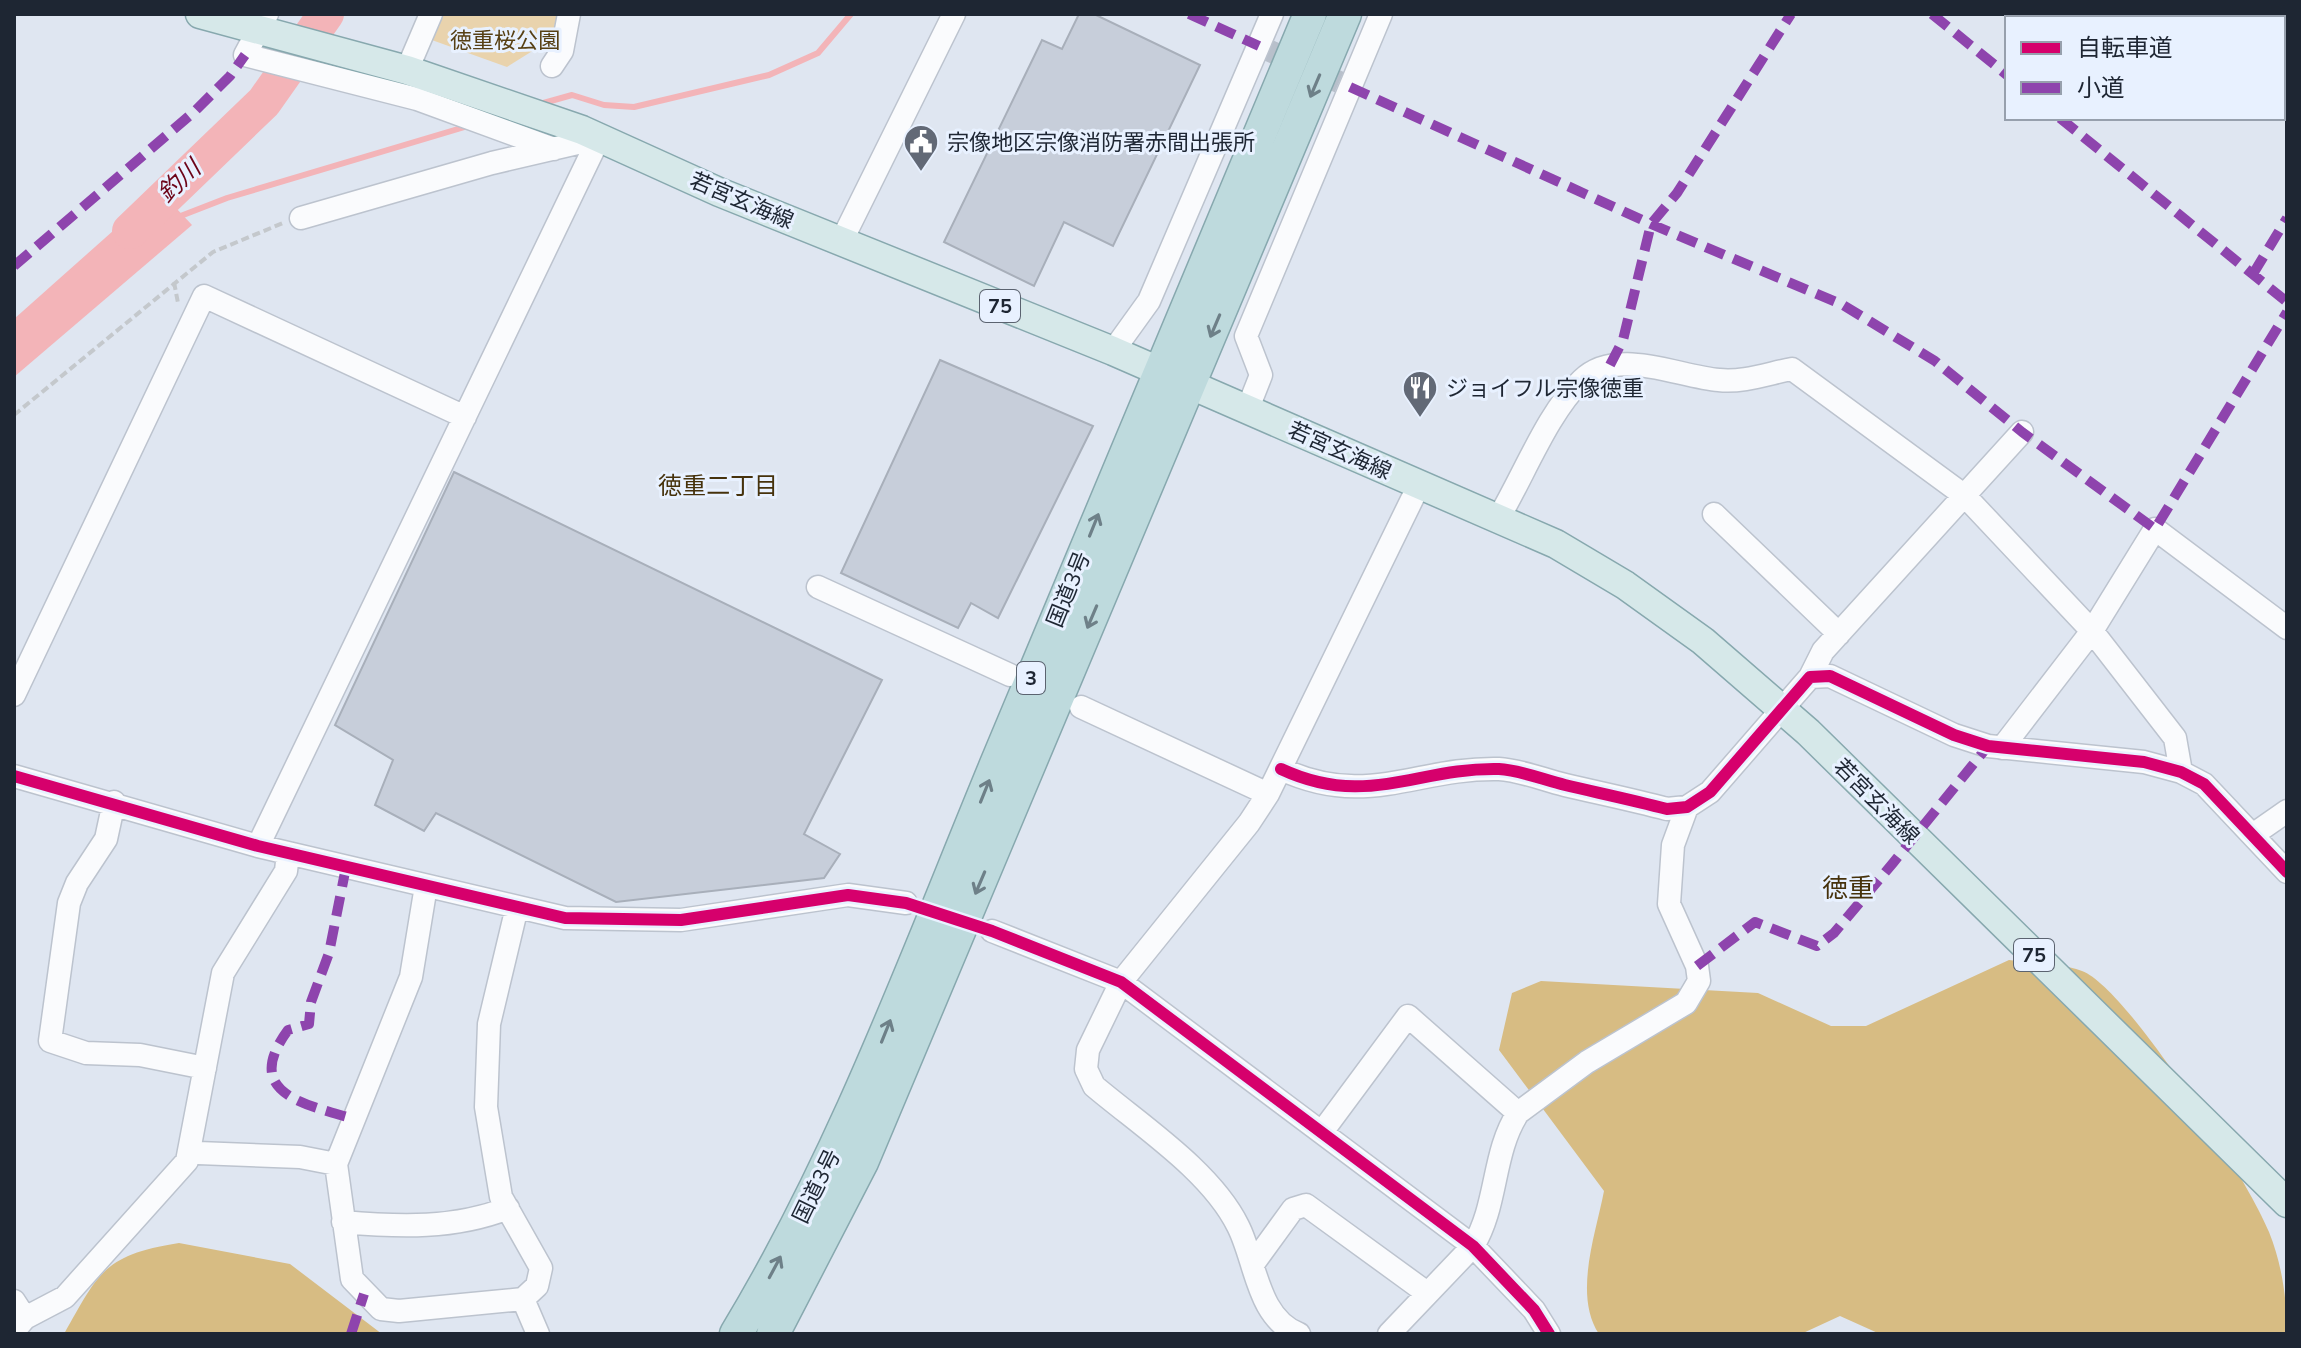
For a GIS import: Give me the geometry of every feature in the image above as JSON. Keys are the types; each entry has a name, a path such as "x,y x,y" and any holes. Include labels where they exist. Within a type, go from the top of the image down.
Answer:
{"highway":[{"name":"国道3号","path":"736,1334 796,1228 864,1084 1158,370 1310,14"},
{"name":"国道3号","path":"773,1334 862,1162 1345,14"}],"main road":[{"name":"若宮玄海線","path":"200,14 266,26 356,69 407,70 469,89 590,134 841,242 1248,408 1556,544 1625,585 1703,641 1780,708 2287,1203"}],"street":[{"path":"407,70 431,14"},
{"path":"552,66 562,51 569,14"},
{"path":"841,242 954,14"},
{"path":"1113,351 1149,301 1272,14"},
{"path":"1248,408 1261,375 1246,336 1381,14"},
{"path":"266,26 245,55 356,69 430,104 554,149"},
{"path":"301,218 554,149 590,134"},
{"path":"258,846 465,417 590,134"},
{"path":"14,695 204,296 465,417"},
{"path":"1499,517 1558,412 1583,378 1610,365 1639,366 1722,381 1792,369 1965,496 2092,631 2175,738 2181,772"},
{"path":"1281,769 1300,778 1353,787 1392,786 1467,770 1503,769 1667,809 1687,807 1710,792 1810,677 1823,651 2022,432"},
{"path":"1283,1330 1266,1302 1253,1264 1224,1202 1202,1178 1094,1086 1086,1069 1088,1050 1121,982 1249,823 1268,794 1419,485"},
{"path":"1714,514 1839,634"},
{"path":"2002,748 2092,631 2155,529 2287,628"},
{"path":"818,587 1010,675"},
{"path":"1810,677 1830,676 1954,735 2002,748 2144,762 2181,772 2204,784 2287,872"},
{"path":"1081,707 1268,794"},
{"path":"14,776 114,802 258,846 565,918 681,920 848,895 906,903"},
{"path":"114,802 106,839 77,883 69,903 50,1041 86,1053 140,1055 205,1068"},
{"path":"1389,1334 1473,1246 1483,1230 1506,1131 1518,1113 1587,1062 1686,1003 1699,981 1697,966 1669,904 1673,845 1687,807"},
{"path":"2254,834 2287,811"},
{"path":"18,1316 65,1297 187,1161 223,973 286,871 288,853"},
{"path":"426,886 411,977 336,1164 352,1279 381,1309 399,1311 523,1299 537,1286 541,1268 501,1197 486,1107 489,1024 517,907"},
{"path":"992,931 1121,982 1473,1246 1534,1310 1549,1334"},
{"path":"1322,1132 1408,1016 1518,1113"},
{"path":"198,1153 300,1157 336,1164"},
{"path":"1253,1264 1293,1209 1306,1205 1427,1293"},
{"path":"343,1222 403,1227 476,1221 508,1208"},
{"path":"523,1299 538,1334"}],"path":[{"path":"14,415 213,252 255,232 301,218"}],"green space":[{"name":"徳重桜公園","path":"441,14 558,14 550,40 507,67 429,39"}],"shaded area":[{"path":"159,190 192,225 14,377 14,319"},
{"path":"2009,960 2082,971 2102,985 2128,1012 2156,1048 2213,1132 2269,1232 2283,1282 2287,1334 1880,1334 1840,1316 1801,1334 1599,1334 1591,1318 1587,1283 1604,1191 1499,1050 1512,993 1541,981 1758,993 1831,1026 1866,1026"},
{"path":"179,1243 290,1264 382,1334 64,1334 86,1295 106,1270 134,1254"}],"building":[{"path":"1079,14 1094,14 1200,65 1113,246 1064,222 1034,286 944,242 1042,40 1062,49"},
{"path":"940,360 1093,426 998,618 971,603 958,628 841,573"},
{"path":"454,472 882,680 804,834 840,854 824,878 616,902 436,813 424,831 375,805 393,760 335,725"}],"waterway":[{"name":"釣川","path":"130,231 264,102 326,14"},
{"path":"540,104 572,95 604,105 634,107 769,75 818,53 851,14"},
{"path":"178,217 227,198 468,126"}],"tunnel":[{"path":"1259,46 1350,87"}],"marked path":[{"path":"1189,14 1259,46"},
{"path":"1610,365 1623,340 1651,224 1677,193 1791,14"},
{"path":"1932,14 2005,73"},
{"path":"14,266 195,111 230,76 245,55"},
{"path":"1350,87 1651,224 1843,305 1935,361 2022,432 2155,529 2287,312"},
{"path":"2062,120 2287,302"},
{"path":"2253,274 2287,218"},
{"path":"1697,966 1755,922 1817,946 1834,933 1988,746"},
{"path":"346,867 329,953 311,1002 309,1024 288,1030 275,1052 272,1069 275,1082 285,1093 316,1108 354,1119"},
{"path":"351,1334 364,1294"}],"cycle path":[{"path":"1281,769 1340,786 1366,786 1470,770 1499,769 1667,809 1687,807 1710,792 1810,677 1830,676 1954,735 1988,746 2144,762 2181,772 2204,784 2287,872"},
{"path":"14,776 258,846 565,918 681,920 848,895 906,903 992,931 1121,982 1473,1246 1534,1310 1549,1334"}],"place":[{"name":"宗像地区宗像消防署赤間出張所","path":"921,173"},
{"name":"ジョイフル宗像徳重","path":"1420,419"}],"district":[{"name":"徳重二丁目","path":"718,486"},
{"name":"徳重","path":"1848,888"}]}
